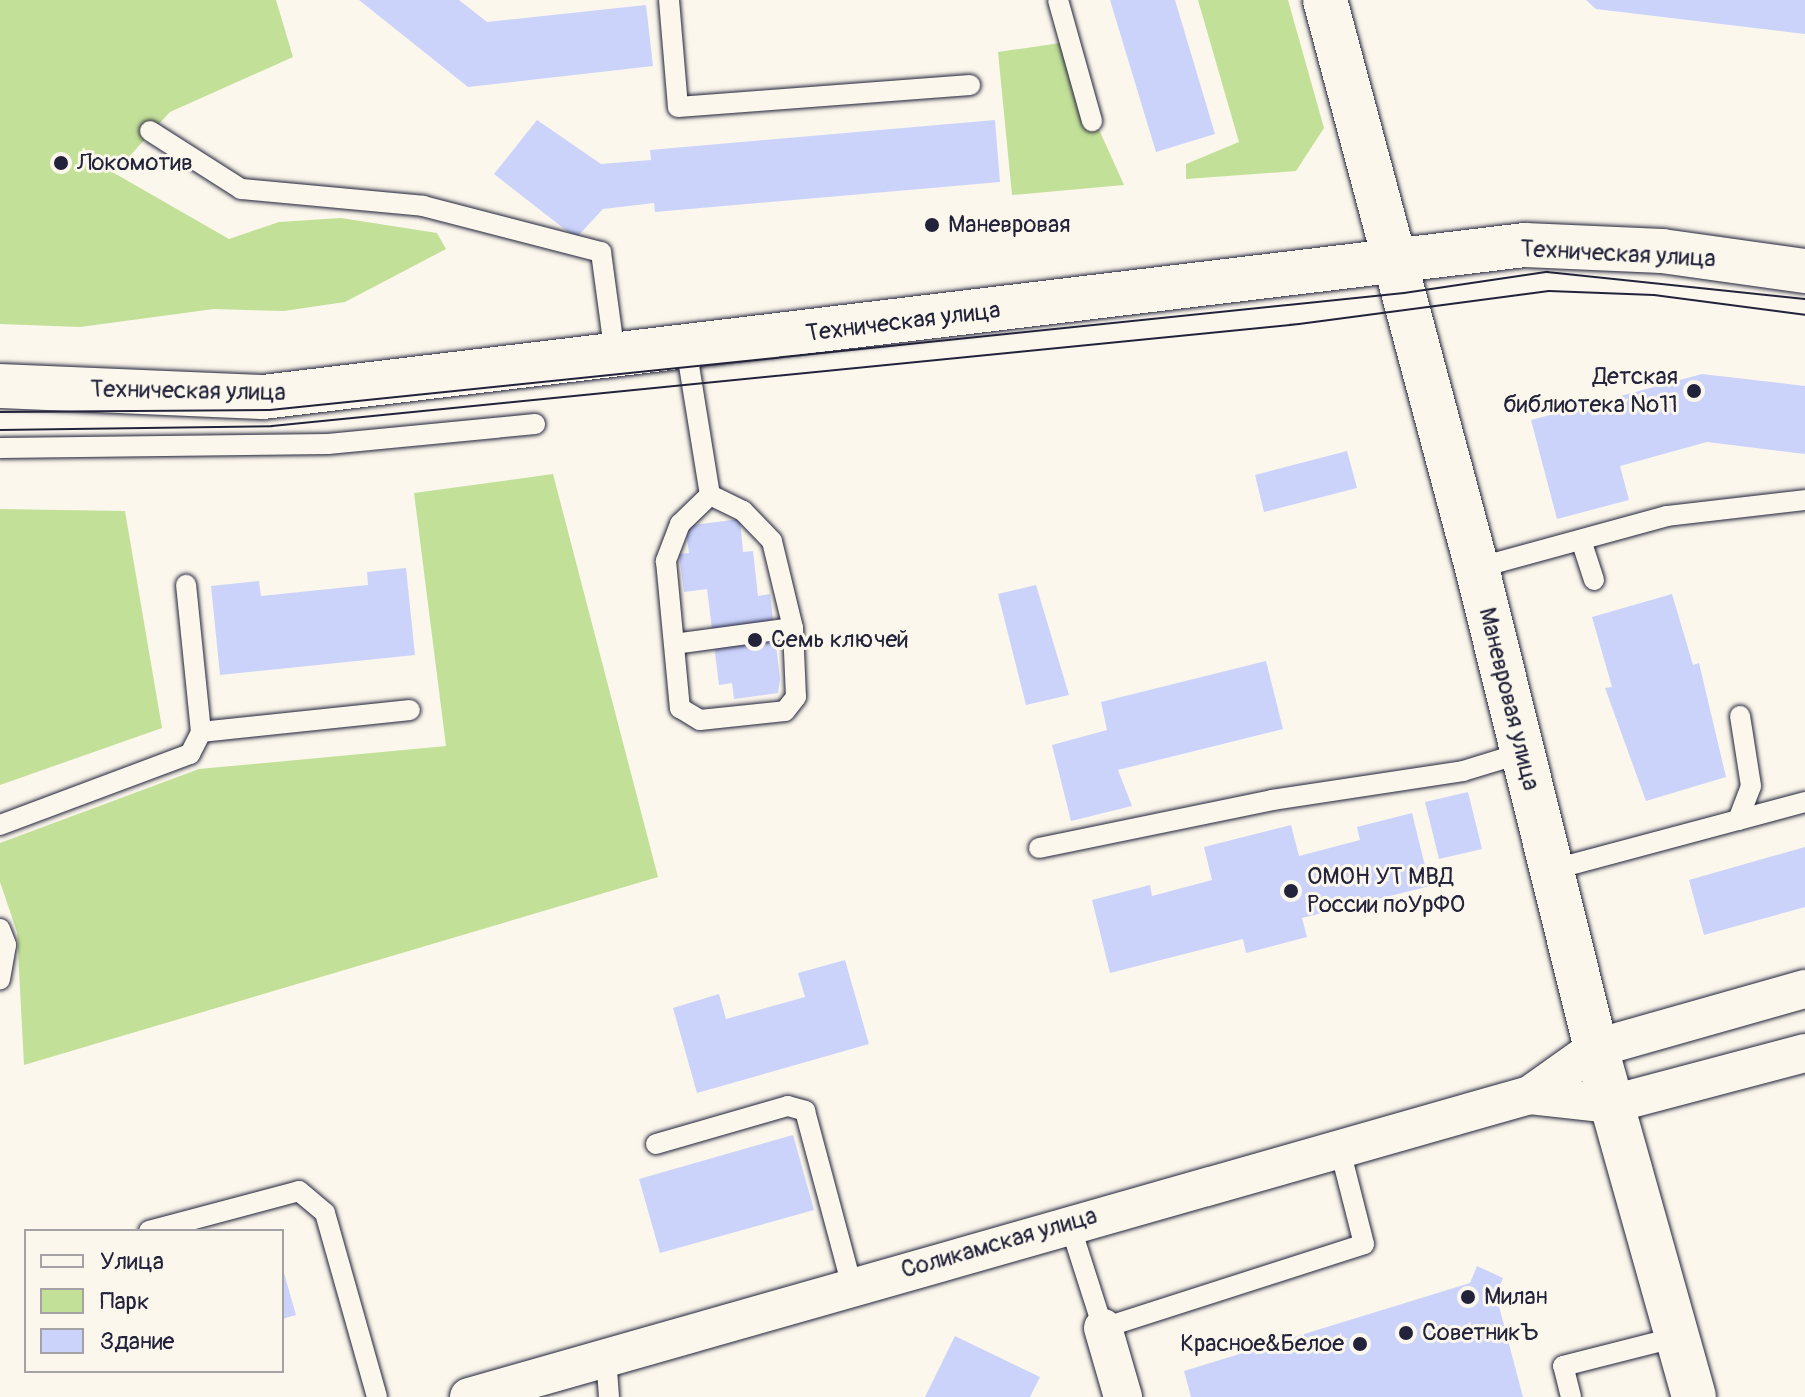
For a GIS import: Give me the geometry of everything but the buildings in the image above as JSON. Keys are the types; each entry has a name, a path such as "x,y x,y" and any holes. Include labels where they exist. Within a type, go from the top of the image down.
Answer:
{"main road":[{"name":"Маневровая улица","path":"1325,0 1477,568 1596,1048 1694,1397"},
{"name":"Техническая улица","path":"0,386 263,397 1397,264 1525,245 1662,251 1805,271"}],"street":[{"name":"Соликамская улица","path":"469,1397 1069,1222 1340,1150 1530,1095 1596,1048 1805,989"},
{"name":"Соликамская улица","path":"1530,1095 1612,1104 1805,1053"},
{"path":"1103,1328 1123,1397"}],"lane":[{"path":"669,0 678,107 970,85"},
{"path":"1058,0 1092,121"},
{"path":"150,131 241,189 423,206 601,252 615,356"},
{"path":"686,347 710,495"},
{"path":"0,448 328,444 535,424"},
{"path":"710,495 743,511 772,541 793,628 796,697 785,711 700,720 680,708 666,561 680,524 710,495"},
{"path":"1477,568 1667,516 1805,500"},
{"path":"1581,540 1594,580"},
{"path":"0,825 190,754 201,732 186,585"},
{"path":"674,644 793,628"},
{"path":"201,732 410,710"},
{"path":"1738,820 1751,786 1740,716"},
{"path":"1039,848 1272,800 1463,771 1522,753"},
{"path":"1551,870 1805,802"},
{"path":"0,929 6,945 0,979"},
{"path":"656,1144 788,1106 805,1111 852,1286"},
{"path":"1069,1222 1103,1328 1364,1244 1340,1150"},
{"path":"156,1229 299,1191 325,1213 377,1397"},
{"path":"1571,1397 1563,1366 1678,1337"},
{"path":"606,1357 609,1397"}],"green space":[{"path":"0,0 276,0 293,57 170,112 114,173 229,239 279,222 341,218 437,233 446,249 345,302 284,311 214,309 80,327 0,324"},
{"path":"1198,0 1288,0 1324,128 1296,171 1186,179 1186,164 1239,142"},
{"path":"1060,43 1124,185 1012,195 998,52"},
{"path":"553,474 658,877 24,1065 17,932 0,882 0,843 199,769 446,746 414,493"},
{"path":"0,509 125,511 162,728 0,785"}],"tram line":[{"path":"0,412 270,410 1404,293 1547,272 1805,299"},
{"path":"0,430 272,426 1299,324 1549,291 1654,295 1805,315"}],"place":[{"name":"Локомотив","path":"61,163"},
{"name":"Маневровая","path":"932,225"},
{"name":"Детская библиотека №11","path":"1694,391"},
{"name":"Семь ключей","path":"755,640"},
{"name":"ОМОН УТ МВД России поУрФО","path":"1291,891"},
{"name":"Милан","path":"1468,1297"},
{"name":"СоветникЪ","path":"1406,1333"},
{"name":"Красное&Белое","path":"1360,1344"}]}
